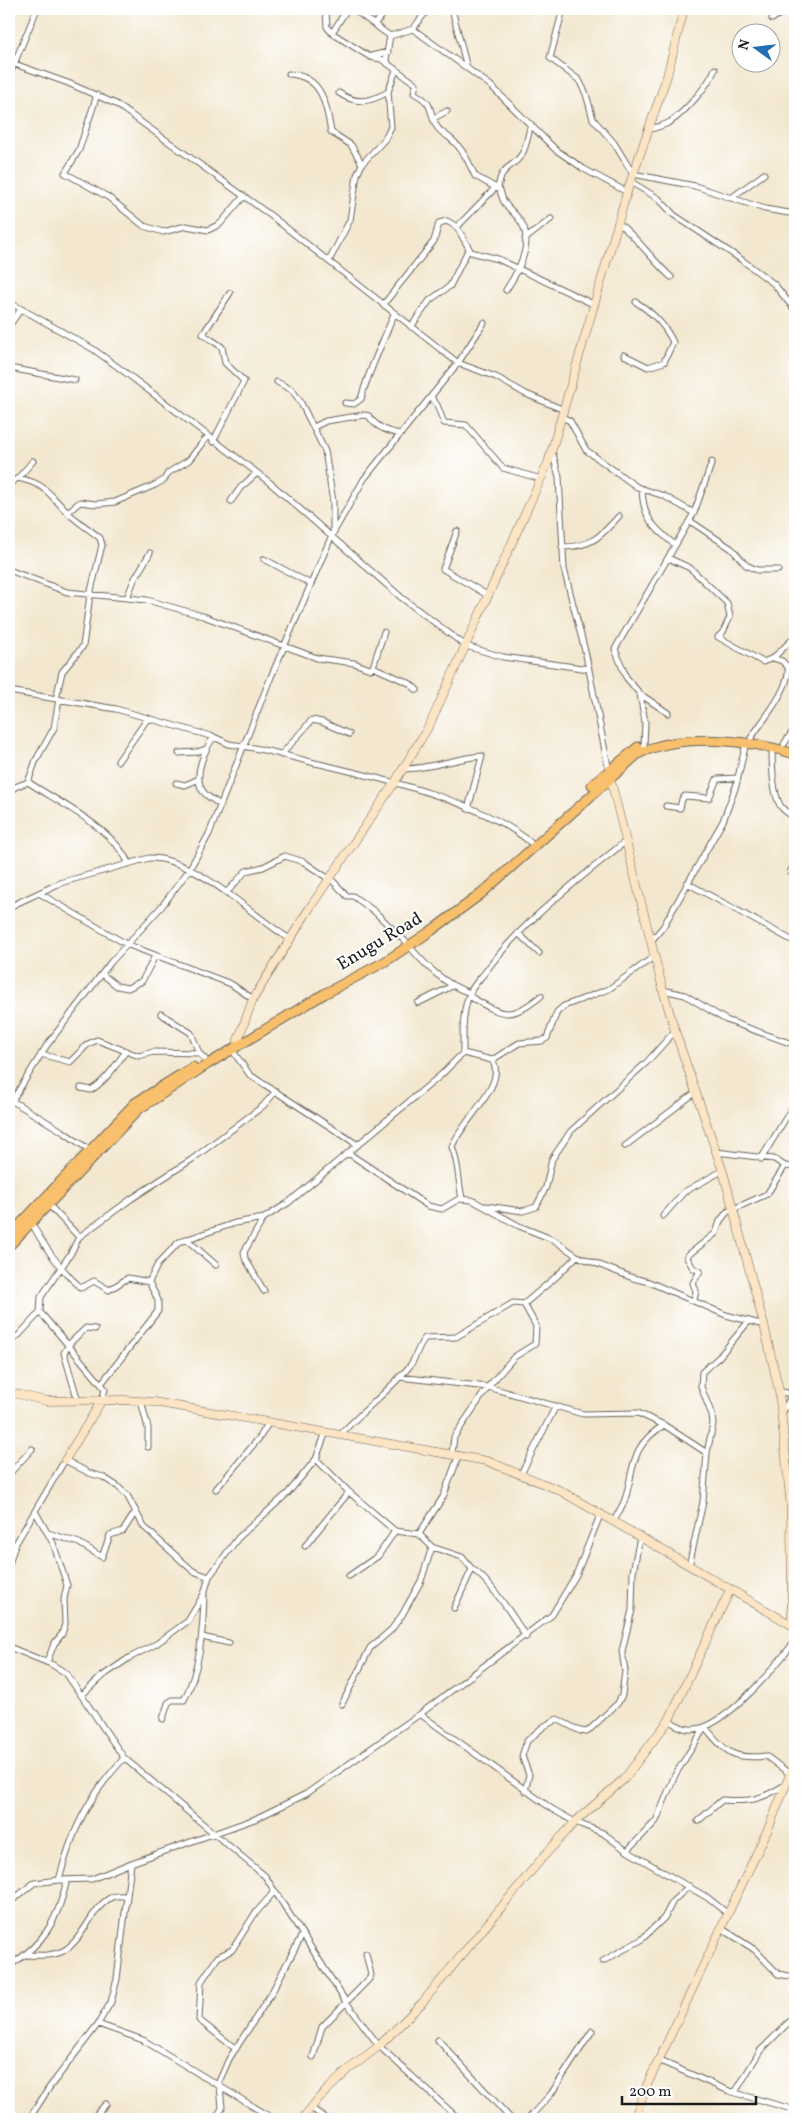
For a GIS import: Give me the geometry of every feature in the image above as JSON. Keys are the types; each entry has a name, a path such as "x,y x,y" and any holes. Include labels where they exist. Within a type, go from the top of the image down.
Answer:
{"main road":[{"path":"408,944 478,890 634,749 666,739 700,736 784,744 795,748"},
{"name":"Enugu Road","path":"9,1246 92,1152 140,1109 236,1045 408,944 480,894 609,773 638,754 659,746 748,740 795,754"},
{"path":"9,1234 92,1152 135,1103 202,1056 236,1045"}],"street":[{"path":"9,76 11,64 37,9"},
{"path":"326,9 327,27 332,33 370,57 381,59 416,84 414,93 430,104 441,132 453,141 469,160 475,176 497,187 506,208 521,223 526,239 519,270 506,290"},
{"path":"332,33 346,9"},
{"path":"353,9 390,36"},
{"path":"374,24 381,17 384,9"},
{"path":"390,36 414,29 428,9"},
{"path":"452,9 467,68"},
{"path":"563,9 550,58 579,80 593,119 614,143 632,178 659,199 674,215 742,260 774,284 795,310"},
{"path":"358,1145 250,1075 236,1045 253,999 329,878 395,782 430,724 541,479 563,414 627,192 667,76 684,9"},
{"path":"772,19 788,9"},
{"path":"414,29 490,86 556,150 568,159 627,192"},
{"path":"390,36 386,59 394,69"},
{"path":"370,57 388,52"},
{"path":"11,64 97,95 116,104 244,196 458,363 496,377 563,414 570,421 586,450 637,487 664,496 694,513"},
{"path":"329,262 350,220 357,175 362,164 385,139 391,127 388,92 394,69"},
{"path":"647,130 670,122 676,117 706,86 715,69"},
{"path":"288,74 303,75 316,84 328,110 331,132 351,145 362,164"},
{"path":"339,93 349,100 367,102 388,92"},
{"path":"97,95 79,150 65,173 108,197 144,226 163,232 186,226 208,230 220,224 244,196"},
{"path":"434,118 447,111"},
{"path":"456,226 497,187 501,174 517,160 525,148 531,124"},
{"path":"731,198 764,174"},
{"path":"632,178 695,186 765,209 795,214"},
{"path":"526,239 552,219"},
{"path":"383,305 434,241 438,223 446,221 456,226 468,250 498,259 595,305"},
{"path":"618,224 640,242 653,259 671,277"},
{"path":"411,327 430,300 450,286 468,250"},
{"path":"213,442 244,381 225,362 222,347 203,334 230,293"},
{"path":"9,302 93,349 213,442 257,473 332,535 402,598 466,646 503,657 589,669"},
{"path":"624,355 648,366 664,362 674,342 658,319 636,302"},
{"path":"9,326 21,309"},
{"path":"345,403 354,404 361,399 371,365 385,340 394,314"},
{"path":"92,1152 10,1100 41,1054 102,974 126,944 162,906 189,870 209,834 284,647 332,535 364,479 458,363 484,323"},
{"path":"9,368 75,380"},
{"path":"277,382 292,390 300,401 325,451 335,519 332,535"},
{"path":"431,397 438,406 444,423 466,425 503,468 541,479"},
{"path":"314,427 326,421 364,415 369,416 372,422 386,432 401,434"},
{"path":"68,512 80,502 106,504 156,485 164,480 168,472 189,460 207,436"},
{"path":"552,450 559,477 562,547 572,604 589,669 609,773 663,990 733,1209 764,1325 779,1391 791,1508 794,1626"},
{"path":"9,484 18,478 33,461"},
{"path":"668,713 640,694 626,677 615,650 690,521 712,462"},
{"path":"231,501 241,487 257,473"},
{"path":"10,790 28,782 36,760 54,728 62,672 83,646 90,595 102,545 100,538 68,512 46,488 36,482 18,478"},
{"path":"642,489 645,513 659,532 675,546"},
{"path":"562,547 586,545 602,536 619,516"},
{"path":"690,521 732,549 746,565 757,570 778,570"},
{"path":"456,531 443,569 489,596"},
{"path":"127,598 134,580 150,553"},
{"path":"668,558 690,568 727,604 730,617 723,632 718,637 760,662 773,658 795,637"},
{"path":"264,559 311,584"},
{"path":"9,570 48,586 90,595 147,600 203,616 317,658 354,663 370,669 373,666 384,632"},
{"path":"652,940 663,927 723,821 738,778 748,740 776,701 788,677 788,667 782,661 773,658"},
{"path":"373,666 409,683 417,690"},
{"path":"9,691 116,709 214,737 229,744 395,782 468,809 518,832 530,842"},
{"path":"640,694 645,722 644,745"},
{"path":"118,761 148,718"},
{"path":"281,755 312,720 322,722 348,734"},
{"path":"784,744 795,728"},
{"path":"214,737 206,748 199,779 202,790 220,805"},
{"path":"179,753 197,752 206,748"},
{"path":"772,748 772,765 777,798 781,807 795,818"},
{"path":"197,752 203,757"},
{"path":"403,769 435,766 451,760 482,756 468,809"},
{"path":"666,806 680,808 685,796 708,798 717,779 738,778"},
{"path":"176,783 185,785 199,779"},
{"path":"28,782 104,832 117,844 130,864"},
{"path":"149,1282 158,1264 179,1242 235,1223 264,1218 288,1203 328,1167 358,1145 441,1075 463,1053 463,1030 470,994 518,933 572,884 626,841"},
{"path":"227,892 246,871 264,867 285,856 304,862 329,878 347,896 353,896 374,911 408,944 427,967 452,986 470,994 498,1012 507,1015 524,1010 540,996"},
{"path":"9,907 60,883 159,858 189,870 227,892 272,928 290,939"},
{"path":"790,872 795,864"},
{"path":"687,883 795,942"},
{"path":"39,893 126,944 231,984 253,999"},
{"path":"518,933 539,953"},
{"path":"102,974 117,986 128,988 142,981 155,956"},
{"path":"492,1060 519,1043 542,1041 547,1038 558,1012 564,1006 609,989 655,956"},
{"path":"418,1003 452,986"},
{"path":"663,990 685,995 726,1020 795,1045"},
{"path":"161,1014 191,1033 202,1056"},
{"path":"348,1153 432,1208 442,1209 462,1198 501,1210 532,1210 536,1207 546,1187 552,1159 571,1131 646,1063 675,1031"},
{"path":"41,1054 70,1062 88,1044 97,1040 139,1056 152,1052 202,1056"},
{"path":"81,1088 93,1089 114,1068 126,1051"},
{"path":"462,1198 458,1181 457,1159 452,1148 457,1136 482,1102 494,1081 497,1068 492,1060 463,1053"},
{"path":"9,1342 19,1335 40,1312 41,1297 79,1237 191,1160 263,1106 276,1091"},
{"path":"624,1146 696,1092"},
{"path":"761,1159 795,1103"},
{"path":"716,1152 761,1159 774,1159 785,1166 795,1167"},
{"path":"694,1300 696,1291 693,1283 700,1271 693,1268 687,1256 716,1233 724,1216 733,1209 767,1194 785,1166"},
{"path":"663,1216 684,1192 722,1171"},
{"path":"48,1204 79,1237"},
{"path":"483,1205 508,1220 554,1240 577,1256 694,1300 726,1315 764,1325"},
{"path":"496,1214 501,1210"},
{"path":"508,1220 507,1216 511,1211"},
{"path":"264,1218 244,1252 245,1258 264,1291"},
{"path":"31,1222 36,1235 60,1269 81,1288 94,1282 110,1290 128,1278 149,1282"},
{"path":"186,1239 216,1264"},
{"path":"340,1435 359,1415 378,1401 412,1363 425,1338 452,1338 513,1303 524,1304 577,1256"},
{"path":"101,1384 156,1316 158,1300 149,1282"},
{"path":"419,1534 444,1497 455,1454 454,1437 488,1387 514,1357 535,1344 536,1326 524,1304"},
{"path":"9,1564 15,1545 102,1400 105,1389 69,1344 40,1312"},
{"path":"689,1566 703,1502 712,1416 701,1387 702,1372 719,1357 749,1321"},
{"path":"78,1401 64,1357 69,1344 86,1328 95,1329"},
{"path":"399,1377 488,1387 583,1414 638,1413 664,1425 707,1453"},
{"path":"782,1414 792,1397 795,1380"},
{"path":"779,1391 792,1397"},
{"path":"9,1392 46,1401 141,1401 487,1461 559,1490 794,1626"},
{"path":"141,1401 148,1428 148,1447"},
{"path":"521,1474 556,1406"},
{"path":"216,1489 260,1437 269,1422"},
{"path":"614,1521 626,1497 629,1473 637,1452 644,1440 664,1425"},
{"path":"163,1720 168,1703 172,1700 184,1700 191,1686 202,1637 204,1594 209,1577 238,1538 288,1493 316,1459 326,1432"},
{"path":"9,1474 32,1450"},
{"path":"316,1459 349,1492 395,1531 419,1534 432,1547 459,1556 477,1572 500,1599 526,1637"},
{"path":"65,1460 89,1473 103,1477 117,1486 127,1495 144,1527 192,1571 209,1577"},
{"path":"305,1546 349,1492"},
{"path":"48,1533 79,1543 102,1557 110,1535 123,1532 136,1510"},
{"path":"35,1511 48,1533 67,1585 64,1599 66,1624 62,1634 54,1644 47,1662"},
{"path":"9,1903 34,1883 92,1879 131,1863 255,1819 306,1794 526,1637 552,1615 576,1575 601,1514"},
{"path":"349,1576 378,1556 395,1531"},
{"path":"524,1791 529,1775 522,1756 526,1742 543,1726 557,1719 580,1732 587,1732 618,1703 622,1695 625,1671 622,1650 632,1610 633,1572 640,1536"},
{"path":"342,1704 370,1648 391,1630 407,1607 421,1581 432,1547"},
{"path":"454,1608 472,1569"},
{"path":"302,2119 310,2108 348,2070 379,2046 422,2002 543,1857 575,1822 624,1779 669,1720 730,1590"},
{"path":"82,1695 101,1677 129,1658 156,1644 188,1621 204,1594"},
{"path":"202,1637 229,1643"},
{"path":"669,1720 682,1728 704,1727 725,1715 774,1668 795,1641"},
{"path":"9,1655 10,1647 47,1662 66,1673 124,1758 264,1876 346,2002 379,2046 459,2119"},
{"path":"420,1714 524,1791 575,1822 603,1832 627,1851 689,1886 728,1914"},
{"path":"704,1727 723,1748 745,1758 766,1756 790,1774"},
{"path":"627,1851 659,1816 675,1775 704,1727"},
{"path":"58,1880 75,1827 88,1802 102,1782 124,1758"},
{"path":"634,2119 658,2060 769,1828 795,1762"},
{"path":"698,1821 722,1800 747,1802 766,1797 786,1785"},
{"path":"29,2119 49,2088 98,2024 111,2002 117,1979 131,1863"},
{"path":"9,1966 24,1955 50,1929 63,1900 67,1880"},
{"path":"603,1961 641,1940 664,1918 673,1902 689,1886"},
{"path":"236,2049 199,2020 200,1986 218,1957 232,1950 254,1915 274,1892"},
{"path":"24,1955 48,1955 64,1950 84,1929 103,1904 112,1897 127,1896"},
{"path":"722,1928 755,1950 778,1974 795,1977"},
{"path":"216,2119 222,2108 219,2085 236,2049 271,1994 302,1935"},
{"path":"313,2057 322,2027 370,1977 366,1954"},
{"path":"732,2092 736,2091 749,2072 752,2062 760,2050 789,2022"},
{"path":"98,2024 143,2040 274,2119"},
{"path":"528,2119 551,2094 592,2031"},
{"path":"438,2040 511,2119"},
{"path":"658,2060 732,2092 795,2110"},
{"path":"92,2119 106,2104"},
{"path":"310,2108 327,2119"}]}
